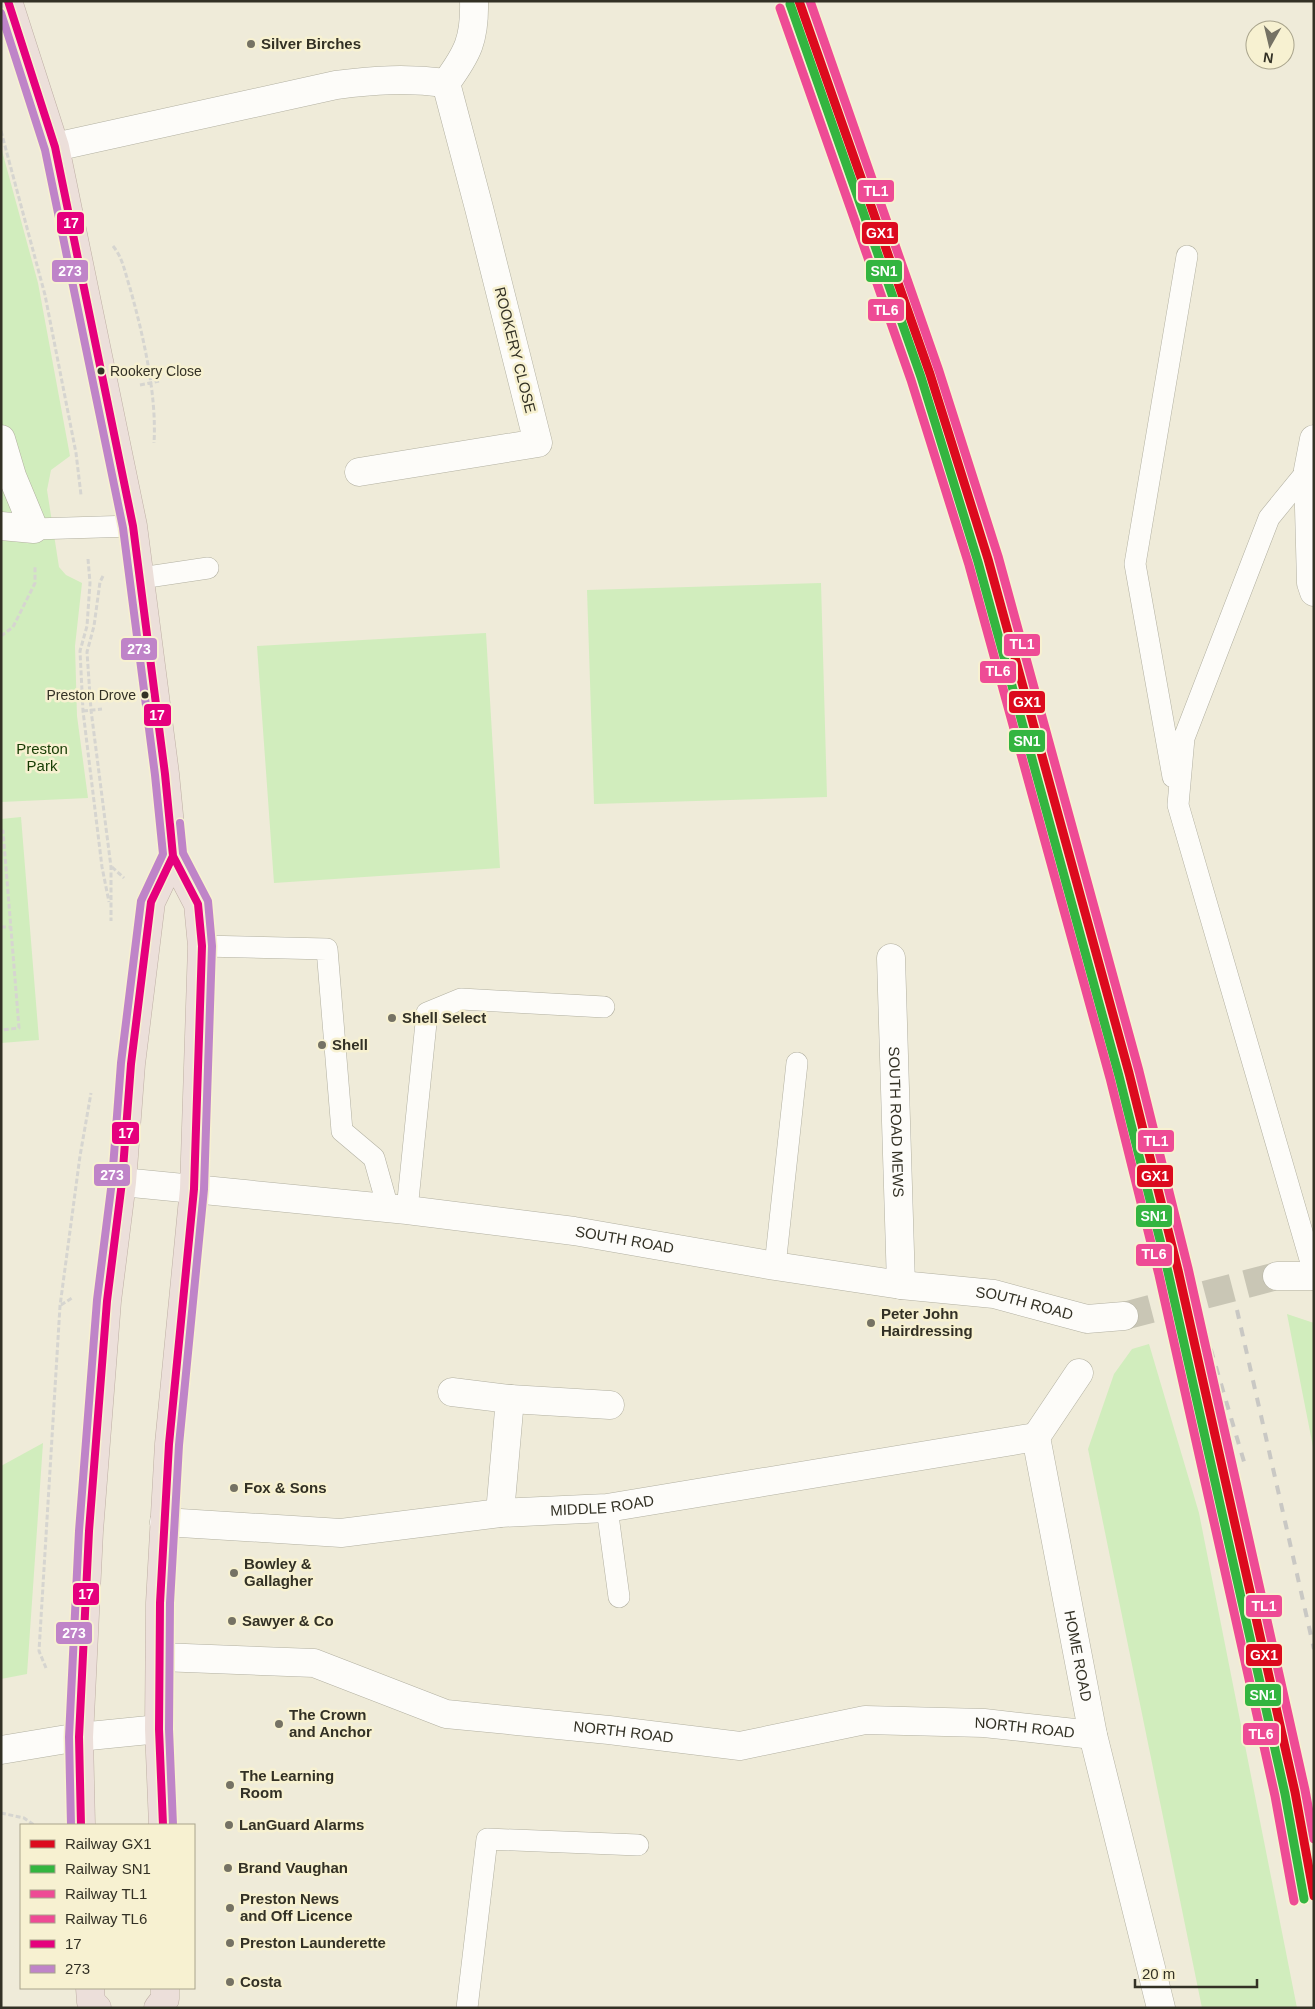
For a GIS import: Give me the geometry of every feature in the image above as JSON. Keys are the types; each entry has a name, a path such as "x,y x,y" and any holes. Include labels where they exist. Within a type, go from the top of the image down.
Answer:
{"highway":[{"path":"8,1 55,147 134,526 165,774 173,856 198,904 202,946 194,1189 168,1444 160,1603 158,1729 163,1824"},
{"path":"81,1824 79,1737 89,1531 107,1301 122,1182 131,1064 151,902 173,856"},
{"path":"90,1989 91,2002 97,2008"},
{"path":"158,2008 165,1999 165,1989"}],"street":[{"path":"55,147 336,85 377,80 418,80 446,83 472,40 475,22 474,1"},
{"name":"ROOKERY CLOSE","path":"359,472 538,443 446,83"},
{"path":"1,439 12,476 34,529 1,526"},
{"path":"1314,439 1308,470 1311,583 1314,592"},
{"name":"SOUTH ROAD MEWS","path":"891,958 901,1285"},
{"name":"SOUTH ROAD","path":"122,1182 397,1209 574,1231 775,1266 901,1285 994,1294 1087,1319 1124,1316"},
{"path":"1278,1276 1314,1275"},
{"path":"1036,1437 1079,1373"},
{"path":"452,1392 510,1399 610,1405"},
{"path":"500,1514 510,1399"},
{"name":"MIDDLE ROAD","path":"164,1522 341,1533 500,1514 607,1508 1036,1437"},
{"name":"HOME ROAD","path":"1036,1437 1093,1735 1161,2008"},
{"name":"NORTH ROAD","path":"160,1657 314,1663 446,1714 609,1730 740,1746 865,1720 984,1723 1093,1735"},
{"path":"1,1750 79,1737 158,1729"}],"lane":[{"path":"1187,256 1135,564 1178,805 1314,1275"},
{"path":"1178,805 1184,738 1268,518 1308,470"},
{"path":"34,529 134,526"},
{"path":"141,578 208,568"},
{"path":"202,946 327,949 342,1131 374,1158 397,1209"},
{"path":"397,1209 427,1013 461,999 604,1007"},
{"path":"775,1266 797,1063"},
{"path":"607,1508 619,1597"},
{"path":"467,2008 487,1838 638,1845"}],"path":[{"path":"137,385 159,381"},
{"path":"1,636 13,628 35,583 34,529"},
{"path":"104,574 100,582 94,626 87,652 91,710 111,867 111,910"},
{"path":"83,711 102,709"},
{"path":"1,831 4,831 19,1028 1,1030"},
{"path":"1,927 11,927"},
{"path":"1,1813 24,1818 33,1824"}],"green space":[{"name":"Preston Park","path":"1,147 38,283 70,456 51,470 47,490 59,567 66,575 82,583 75,646 77,716 88,798 1,802"},
{"path":"821,583 827,797 594,804 587,590"},
{"path":"486,633 500,868 274,883 257,646"},
{"path":"21,817 39,1040 1,1043 1,819"},
{"path":"1287,1314 1314,1323 1314,1452"},
{"path":"1149,1344 1199,1513 1297,2008 1202,2008 1088,1449 1114,1374 1132,1349"},
{"path":"43,1443 27,1674 1,1679 1,1466"}],"tunnel":[{"path":"1124,1316 1277,1276"}],"railway":[{"path":"1129,1073 1245,1465"},
{"path":"1237,1310 1314,1649"}],"rail line":[{"name":"GX1","path":"799,1 930,374 988,559 1129,1073 1178,1270 1295,1792 1314,1896"},
{"name":"TL1","path":"810,1 939,371 998,556 1139,1071 1188,1268 1305,1790 1314,1839"},
{"name":"SN1","path":"790,4 921,377 978,562 1119,1076 1168,1272 1285,1794 1304,1899"},
{"name":"TL6","path":"780,8 911,380 969,565 1110,1078 1159,1275 1275,1796 1294,1901"}],"transit line":[{"name":"17","path":"8,1 55,147 133,526 165,774 173,856 151,902 131,1064 122,1182 107,1301 89,1531 79,1737 81,1824"},
{"name":"273","path":"1,13 45,150 123,528 155,775 163,854 141,901 121,1063 112,1181 97,1300 79,1531 69,1737 71,1824"},
{"name":"273","path":"173,1824 169,1729 170,1603 179,1445 204,1189 212,946 208,901 183,853 180,823"},
{"name":"17","path":"163,1824 159,1729 160,1603 169,1444 194,1189 202,946 198,904 173,856 170,824"}],"place":[{"name":"Silver Birches","path":"251,44"},
{"name":"Rookery Close","path":"101,371"},
{"name":"Preston Drove","path":"145,695"},
{"name":"Shell Select","path":"392,1018"},
{"name":"Shell","path":"322,1045"},
{"name":"Peter John Hairdressing","path":"871,1323"},
{"name":"Fox & Sons","path":"234,1488"},
{"name":"Bowley & Gallagher","path":"234,1573"},
{"name":"Sawyer & Co","path":"232,1621"},
{"name":"The Crown and Anchor","path":"279,1724"},
{"name":"The Learning Room","path":"230,1785"},
{"name":"LanGuard Alarms","path":"229,1825"},
{"name":"Brand Vaughan","path":"228,1868"},
{"name":"Preston News and Off Licence","path":"230,1908"},
{"name":"Preston Launderette","path":"230,1943"},
{"name":"Costa","path":"230,1982"}]}
